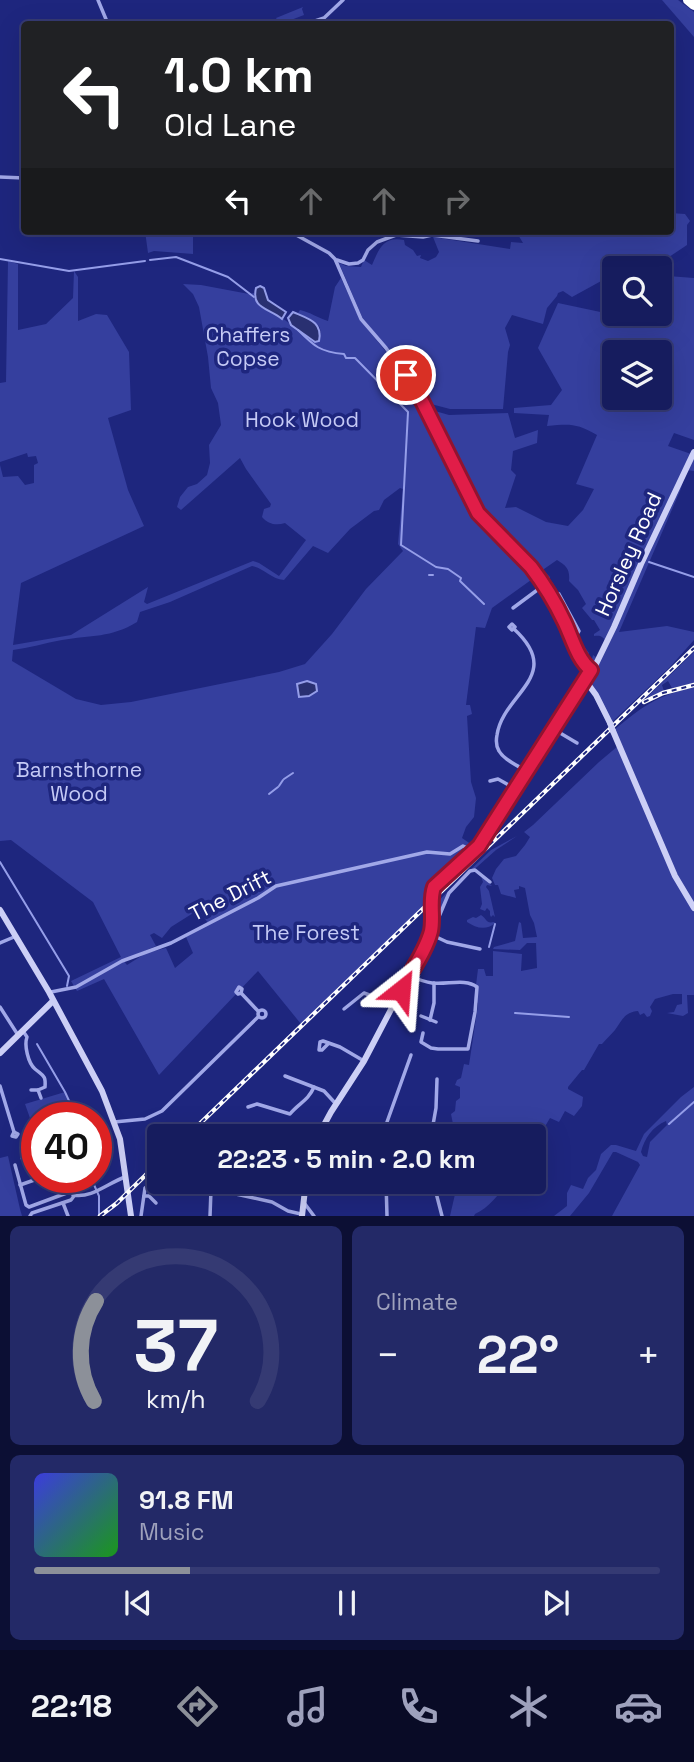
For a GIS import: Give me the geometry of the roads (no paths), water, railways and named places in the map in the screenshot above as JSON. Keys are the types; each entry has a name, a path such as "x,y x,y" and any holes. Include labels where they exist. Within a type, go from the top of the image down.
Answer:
{"highway":[{"path":"688,0 694,5"}],"street":[{"path":"98,0 107,21"},
{"path":"315,21 324,18 343,0"},
{"path":"0,177 21,178"},
{"path":"296,235 335,259 361,319 386,348 420,397 478,513 531,567 544,585 572,636 583,663 591,670"},
{"path":"335,259 358,264 377,242 395,235 432,235 478,241"},
{"name":"Horsley Road","path":"431,931 433,890 474,852 586,683 694,452"},
{"path":"513,608 544,585"},
{"path":"550,596 559,594 570,611 579,631 572,636"},
{"path":"514,629 532,653 534,669 530,680 499,726 497,746 504,757 527,771"},
{"path":"586,683 596,695 610,723 675,876 694,908"},
{"path":"554,729 577,743"},
{"path":"490,781 498,779 516,789"},
{"name":"The Drift","path":"49,992 76,988 122,961 171,943 276,886 427,852 449,854 463,846 474,852"},
{"path":"325,1124 364,1061 450,893 475,870 490,882"},
{"path":"0,910 49,992 98,1083 120,1139 131,1216"},
{"path":"431,931 447,942 480,948"},
{"path":"0,943 16,936"},
{"path":"408,976 434,984 464,983 477,986 469,1047 466,1050 431,1048 421,1042 423,1033"},
{"path":"430,1020 434,984"},
{"path":"114,1122 145,1119 158,1114 258,1014 242,993"},
{"path":"344,1009 364,993 394,1004"},
{"path":"0,1053 53,1001"},
{"path":"0,1007 20,1033 27,1037 25,1045 32,1066 42,1073 46,1083 45,1087 31,1090"},
{"path":"421,1016 436,1022"},
{"path":"328,1044 340,1047 364,1061"},
{"path":"387,1124 411,1055"},
{"path":"285,1076 326,1092 336,1104"},
{"path":"433,1124 437,1079"},
{"path":"0,1087 14,1132"},
{"path":"248,1107 257,1104 290,1114 307,1100 314,1087"},
{"path":"38,1090 41,1098"},
{"path":"15,1165 26,1205 29,1207 73,1194 81,1196 105,1188 125,1177"},
{"path":"141,1216 147,1187"},
{"path":"30,1216 71,1200 73,1194"},
{"path":"209,1216 211,1194"},
{"path":"237,1194 272,1202 302,1215 304,1194"},
{"path":"386,1194 387,1216"},
{"path":"436,1194 442,1216"},
{"path":"144,1196 149,1196 156,1203"},
{"path":"303,1202 314,1216"},
{"path":"63,1203 68,1216"},
{"path":"48,1208 52,1216"}],"waterway":[{"path":"150,260 176,257 228,277 254,297"},
{"path":"0,259 69,271 145,261"},
{"path":"298,330 318,347 344,354 346,358 355,358 408,412 401,545 436,567 448,569 461,578 460,581 484,604"},
{"path":"649,562 694,577"},
{"path":"284,779 293,773"},
{"path":"279,786 283,780"},
{"path":"269,794 278,787"},
{"path":"0,862 69,976 67,986"},
{"path":"489,947 495,924"},
{"path":"515,1013 569,1017"},
{"path":"37,1044 70,1102"},
{"path":"669,1124 694,1102"},
{"path":"98,1193 99,1216"}],"railway":[{"path":"199,1124 694,648"},
{"path":"644,702 663,693 694,685"},
{"path":"100,1216 147,1174"}],"park label":[{"name":"Chaffers Copse","path":"248,346"},
{"name":"Hook Wood","path":"302,419"},
{"name":"Barnsthorne Wood","path":"79,781"},
{"name":"The Forest","path":"306,932"}]}
